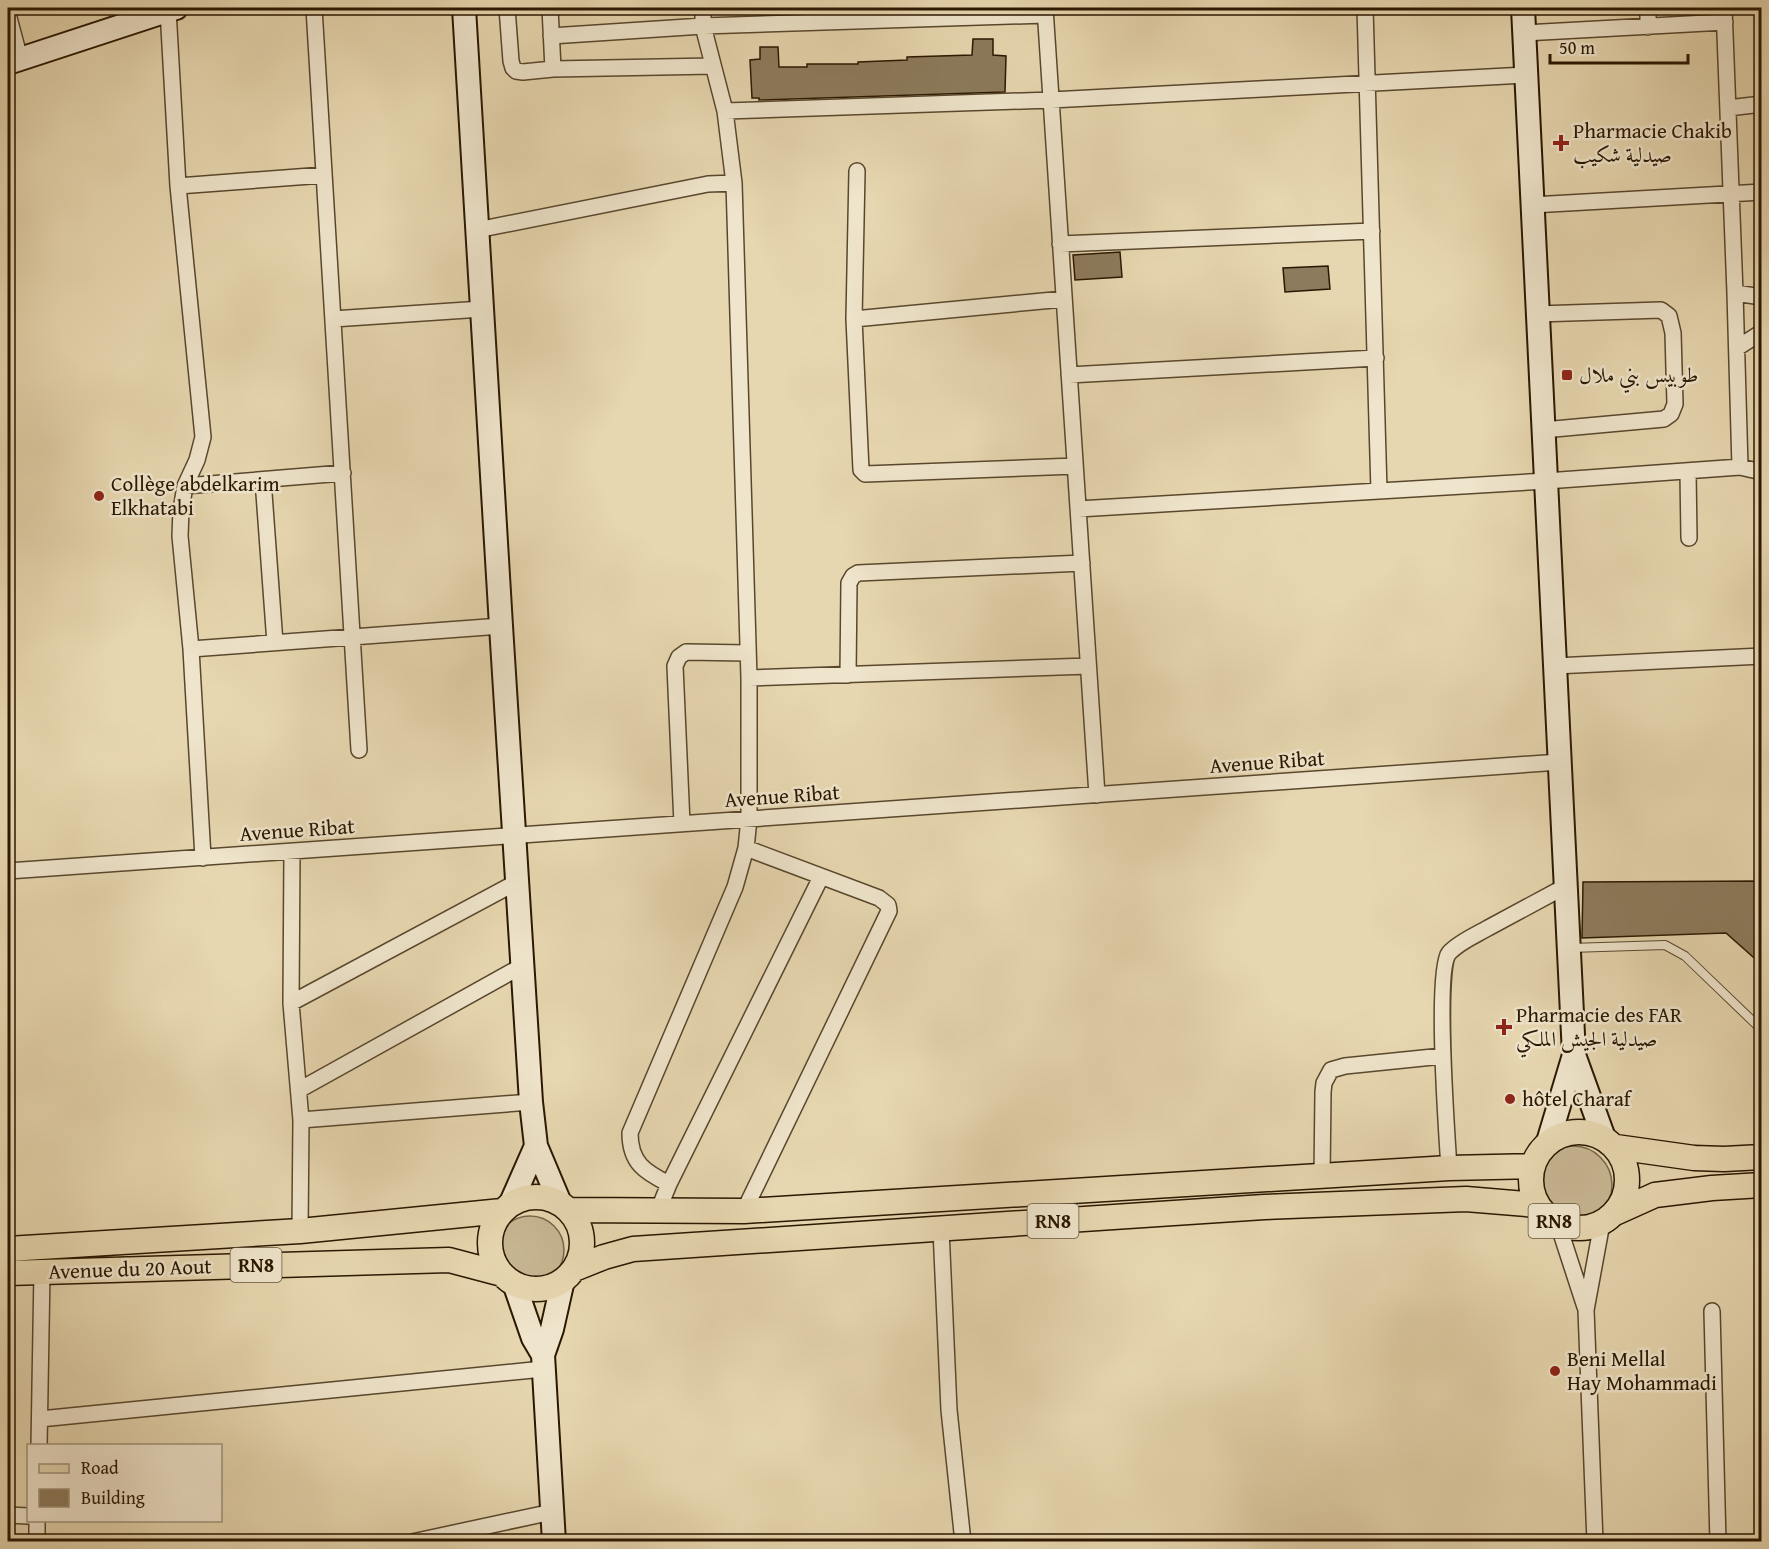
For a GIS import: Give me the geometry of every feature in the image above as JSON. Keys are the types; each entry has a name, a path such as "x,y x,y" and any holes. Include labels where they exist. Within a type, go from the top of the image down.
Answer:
{"main road":[{"path":"1532,1166 1538,1153 1548,1142 1560,1134 1575,1131 1590,1132 1610,1143 1694,1158 1761,1157"},
{"path":"1608,1218 1624,1197 1628,1180 1625,1163 1610,1143"},
{"name":"RN8","path":"506,1208 519,1200 540,1197 551,1199 565,1207 658,1211 744,1210 1449,1168 1532,1166 1530,1179 1537,1205 1546,1216 1558,1224 1580,1228 1591,1227 1655,1195 1761,1185"},
{"name":"RN8","path":"508,1279 526,1287 539,1289 552,1286 568,1275 604,1257 633,1249 1264,1207 1466,1199 1537,1205"},
{"path":"565,1207 579,1226 582,1243 581,1253 568,1275"},
{"path":"506,1208 495,1221 490,1243 491,1254 496,1265 508,1279"},
{"name":"Avenue du 20 Aout","path":"8,1249 300,1231 506,1208"},
{"name":"Avenue du 20 Aout","path":"8,1273 449,1260 508,1279"}],"street":[{"path":"315,8 359,750"},
{"path":"464,8 531,1102 536,1146 565,1207"},
{"path":"507,8 511,60 516,71 713,66"},
{"path":"550,8 553,69"},
{"path":"669,1184 648,1173 637,1163 630,1144 630,1133 735,886 746,848 749,819 749,678 734,183 725,111 703,26 703,8"},
{"path":"1365,8 1379,491"},
{"path":"1522,8 1574,1054 1610,1143"},
{"path":"1648,8 1648,27"},
{"path":"8,14 14,61 172,9 178,186 203,437 197,459 184,486 180,536 191,649 202,858"},
{"path":"550,36 866,14 1045,11 1097,795"},
{"path":"1524,33 1648,27 1725,15 1740,467"},
{"path":"725,111 1051,100 1526,75"},
{"path":"1728,108 1761,104"},
{"path":"857,171 854,319 861,470 865,474 1075,466"},
{"path":"178,186 324,176"},
{"path":"477,230 708,184 734,183"},
{"path":"1532,205 1761,192"},
{"path":"1060,244 1372,231"},
{"path":"1735,293 1761,297"},
{"path":"854,319 1064,299"},
{"path":"333,319 482,309"},
{"path":"1537,315 1661,310 1669,316 1673,333 1675,404 1671,414 1664,419 1543,430"},
{"path":"1737,348 1761,332"},
{"path":"1069,375 1376,358"},
{"path":"1078,509 1740,467 1761,472"},
{"path":"1688,472 1689,538"},
{"path":"184,486 343,473"},
{"path":"263,480 275,643"},
{"path":"848,675 849,583 858,573 1082,563"},
{"path":"191,649 501,626"},
{"path":"682,824 675,666 679,657 686,652 747,652"},
{"path":"1555,666 1761,656"},
{"path":"749,678 1088,666"},
{"name":"Avenue Ribat","path":"8,872 1560,762"},
{"path":"744,1210 889,911 888,904 879,898 746,848"},
{"path":"292,852 291,1003 302,1120 300,1231"},
{"path":"658,1211 669,1184 821,877"},
{"path":"291,1003 517,882"},
{"path":"1449,1168 1443,1056 1445,961 1455,947 1566,886"},
{"path":"299,1090 522,966"},
{"path":"1548,1142 1574,1054"},
{"path":"1322,1177 1323,1092 1326,1077 1331,1070 1345,1066 1443,1056"},
{"path":"302,1120 531,1102"},
{"path":"506,1208 536,1146"},
{"path":"1595,1542 1586,1310 1608,1218"},
{"path":"1558,1224 1586,1310"},
{"path":"941,1229 949,1410 963,1542"},
{"path":"39,1444 42,1271"},
{"path":"554,1542 543,1362 568,1275"},
{"path":"508,1279 543,1362"},
{"path":"1712,1311 1718,1542"},
{"path":"40,1419 543,1362"},
{"path":"412,1542 552,1512"},
{"path":"8,1515 27,1516"},
{"path":"38,1522 38,1542"}],"lane":[{"path":"1568,948 1665,945 1685,956 1761,1030"}],"shaded area":[{"path":"1573,1146 1588,1149 1600,1158 1609,1170 1612,1185 1609,1200 1600,1212 1588,1221 1573,1224 1558,1221 1546,1212 1537,1200 1534,1185 1537,1170 1546,1158 1558,1149"},
{"path":"523,1216 537,1216 549,1221 559,1231 564,1250 559,1269 549,1279 537,1284 523,1284 511,1279 501,1269 496,1257 496,1243 501,1231 511,1221"}],"building":[{"path":"973,39 993,39 993,55 1006,56 1005,92 759,100 759,98 752,98 750,60 760,59 760,47 778,47 779,67 807,67 807,64 858,64 858,62 907,60 907,57 972,55"},
{"path":"1120,252 1122,277 1075,280 1073,255"},
{"path":"1328,266 1330,289 1285,292 1283,268"},
{"path":"1761,881 1761,964 1726,933 1582,938 1583,882"}],"place":[{"name":"Pharmacie Chakib صيدلية شكيب","path":"1561,143"},
{"name":"طوبيس بني ملال","path":"1567,375"},
{"name":"Collège abdelkarim Elkhatabi","path":"99,496"},
{"name":"Pharmacie des FAR صيدلية الجيش الملكي","path":"1504,1027"},
{"name":"hôtel Charaf","path":"1510,1099"},
{"name":"Beni Mellal Hay Mohammadi","path":"1555,1371"}]}
